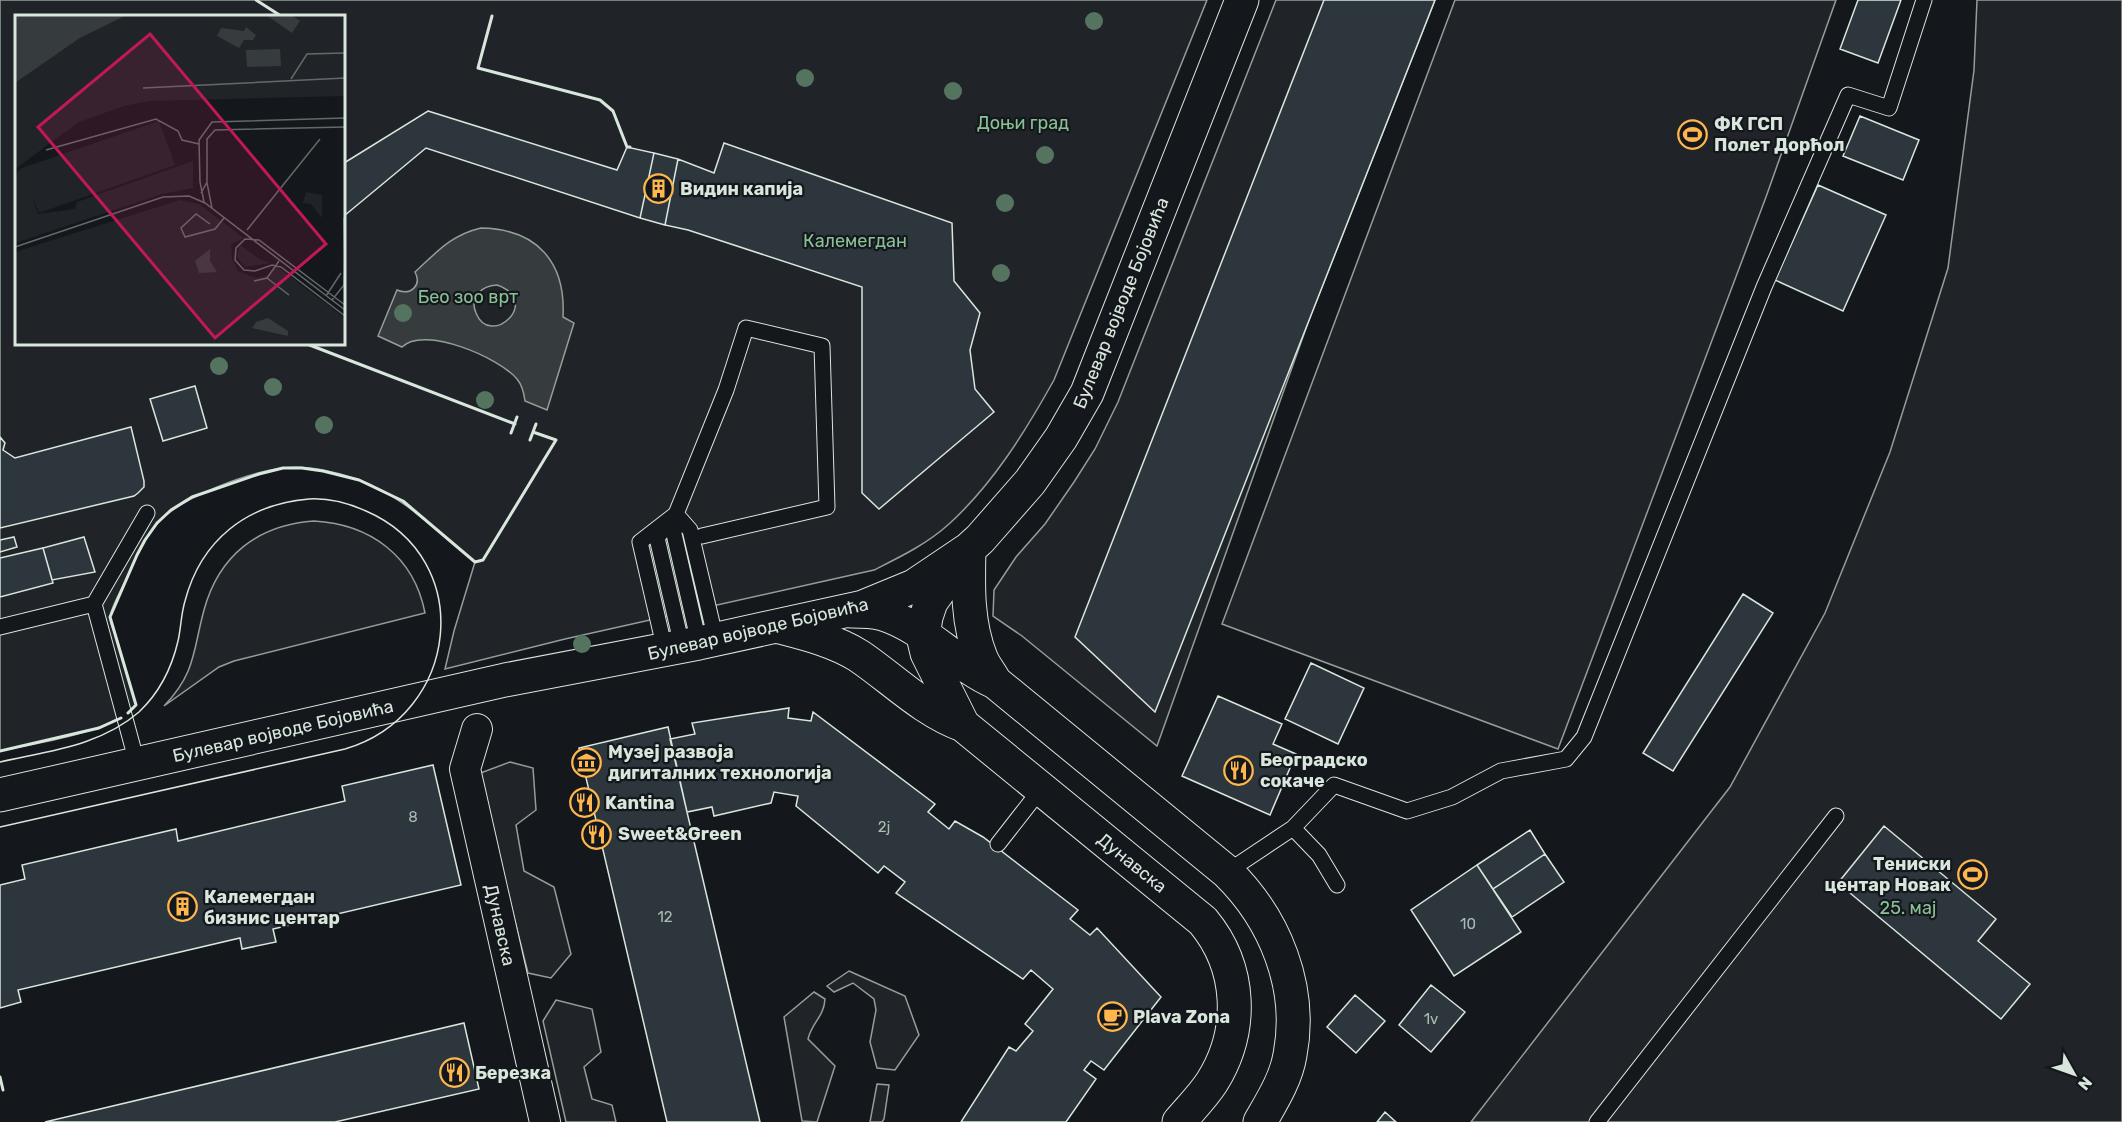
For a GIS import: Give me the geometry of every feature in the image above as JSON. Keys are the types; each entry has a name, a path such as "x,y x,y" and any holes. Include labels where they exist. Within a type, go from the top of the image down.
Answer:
{"main road":[{"name":"Булевар војводе Бојовића","path":"0,795 505,680 691,645 849,611 914,586 969,549 997,522 1030,482 1061,438 1087,393 1242,0"},
{"name":"Дунавска","path":"969,549 931,602 926,617 924,636 927,653 963,725 1203,921 1216,937 1224,954 1235,1005 1233,1031 1224,1058 1211,1083 1179,1122"},
{"path":"969,549 970,608 974,635 981,658 995,682"},
{"path":"849,611 875,612 886,615 924,636 964,665 995,682 1227,872 1244,889 1270,927 1277,942 1289,979 1293,1017 1290,1055 1280,1086 1260,1122"},
{"path":"779,627 807,634 844,648 890,678 936,713 963,725"}],"street":[{"name":"Дунавска","path":"477,729 465,769 545,1122"}],"lane":[{"path":"1227,872 1293,828 1334,785 1407,811 1452,797 1501,771 1566,759 1584,737 1764,287 1848,95 1889,108 1924,0"},
{"path":"691,645 657,538 676,514 726,390 746,328 822,346 827,507 702,536"},
{"path":"0,627 94,603 147,513"},
{"path":"676,514 690,531 691,645"},
{"path":"94,603 138,764"},
{"path":"998,844 1041,789"},
{"path":"1597,1122 1836,816"},
{"path":"1293,828 1319,855 1337,885"}],"green space":[{"name":"Калемегдан","path":"0,0 1207,0 1054,380 1020,438 994,475 949,524 922,544 874,570 565,639 445,669 475,562 421,516 377,487 360,480 313,468 293,467 269,470 234,480 198,495 182,504 157,524 140,548 110,618 136,705 109,723 53,740 0,751"},
{"path":"1276,0 1435,0 1309,320 1157,746 1022,636 993,616 994,590 1016,557 1045,524 1074,482 1095,449 1118,402"},
{"path":"1455,0 1836,0 1766,197 1558,749 1222,624"},
{"name":"25. мај","path":"1977,0 2122,0 2122,1122 1471,1122 1730,787 1825,613 1890,452 1948,268 1974,70"},
{"path":"314,521 334,523 353,529 371,536 386,547 411,575 425,613 234,661 219,667 164,706 188,672 211,591 220,573 231,559 259,536 275,529"},
{"path":"510,762 533,768 536,810 516,825 524,871 554,887 571,954 551,978 528,973 478,774"},
{"path":"849,971 905,996 919,1035 895,1070 877,1068 870,1042 876,1010 874,999 853,983 834,992 827,986"},
{"path":"814,992 825,999 808,1039 835,1066 817,1122 802,1121 784,1017"},
{"path":"556,1000 592,1009 601,1052 584,1067 592,1099 612,1105 616,1122 566,1122 543,1021"},
{"path":"877,1084 889,1085 884,1119 882,1122 870,1122"}],"shaded area":[{"path":"481,228 518,235 532,242 544,252 553,265 563,297 563,317 574,323 547,410 525,401 517,379 495,362 479,354 444,342 427,340 413,341 402,347 378,336 397,290 407,292 414,288 417,281 415,272 445,245 470,231","holes":["497,285 510,292 515,301 514,310 509,318 501,324 492,326 483,323 474,307 478,293 486,287"]}],"building":[{"path":"1324,0 1435,0 1155,712 1075,637"},
{"path":"1858,0 1901,0 1878,63 1840,49"},
{"path":"428,111 617,170 627,147 654,153 640,218 426,148 345,215 345,162"},
{"path":"1860,116 1919,140 1903,180 1843,156"},
{"path":"724,143 952,223 954,281 980,313 970,350 975,389 994,412 879,509 862,493 862,287 688,230 665,225 678,159 714,173"},
{"name":"Видин капија","path":"654,153 678,159 665,225 640,218"},
{"path":"1818,185 1886,215 1843,311 1775,280"},
{"path":"195,386 207,428 163,441 150,399"},
{"path":"131,427 144,481 144,487 138,493 134,496 0,528 0,437 5,443 3,450 15,458"},
{"path":"14,537 17,547 0,552 0,540"},
{"path":"84,537 95,572 52,580 43,548"},
{"path":"43,548 53,583 0,597 0,558"},
{"path":"1743,594 1773,613 1673,771 1643,753"},
{"path":"1311,663 1364,688 1338,744 1285,719"},
{"path":"1218,696 1282,724 1273,744 1296,754 1270,815 1182,776"},
{"path":"789,708 788,718 811,721 813,712 935,804 928,812 949,829 955,821 983,837 1078,910 1070,919 1090,935 1097,928 1161,997 1104,1070 1091,1061 1084,1070 1096,1079 1066,1122 961,1122 1009,1047 1016,1051 1033,1031 1025,1024 1053,989 1031,970 1023,979 896,893 905,882 884,866 878,873 796,806 798,796 774,792 771,803 714,816 712,807 687,812 670,739 695,734 692,723"},
{"path":"668,727 760,1122 667,1122 579,748"},
{"name":"Калемегдан бизнис центар","path":"433,765 461,885 273,929 276,942 242,949 240,938 18,990 21,1002 0,1008 0,885 25,879 22,865 176,829 178,841 345,801 342,786"},
{"path":"1884,826 1996,919 1978,941 2030,984 2001,1019 1838,883"},
{"path":"1530,830 1545,854 1493,889 1477,865"},
{"path":"1545,854 1564,882 1512,917 1493,889"},
{"path":"1477,865 1521,932 1454,976 1411,910"},
{"path":"1431,985 1465,1012 1431,1052 1399,1025"},
{"path":"1355,995 1385,1021 1356,1053 1327,1027"},
{"path":"464,1023 479,1089 335,1122 45,1122"},
{"path":"1385,1112 1396,1122 1377,1122"}],"tram line":[{"path":"0,762 91,740 108,733 139,712 153,697 168,670 178,641 185,601 192,579 202,560 230,529 266,508 309,499 331,500 352,506 366,511 402,534 426,564 438,598 440,635 431,671 412,704 383,731 345,749 0,827"}],"wall":[{"path":"256,0 279,15"},
{"path":"492,16 478,68 600,100 613,111 627,147 630,147"},
{"path":"310,345 515,424"},
{"path":"511,433 517,417"},
{"path":"530,440 536,424"},
{"path":"128,713 136,705 110,617 145,540 157,523 171,510 192,497 259,474 283,468 323,471 359,480 403,501 475,562 483,560 556,440 533,432"},
{"path":"0,751 99,728 121,718"},
{"path":"0,1077 3,1090"}],"place":[{"name":"ФК ГСП Полет Дорћол","path":"1693,134"},
{"name":"Видин капија","path":"659,189"},
{"name":"Музеј развоја дигиталних технологија","path":"587,762"},
{"name":"Београдско сокаче","path":"1239,770"},
{"name":"Kantina","path":"584,803"},
{"name":"Sweet&Green","path":"597,834"},
{"name":"Тениски центар Новак","path":"1972,874"},
{"name":"Калемегдан бизнис центар","path":"183,907"},
{"name":"Plava Zona","path":"1112,1017"},
{"name":"Березка","path":"454,1073"}],"park label":[{"name":"Доњи град","path":"1023,123"},
{"name":"Бео зоо врт","path":"468,297"}]}
